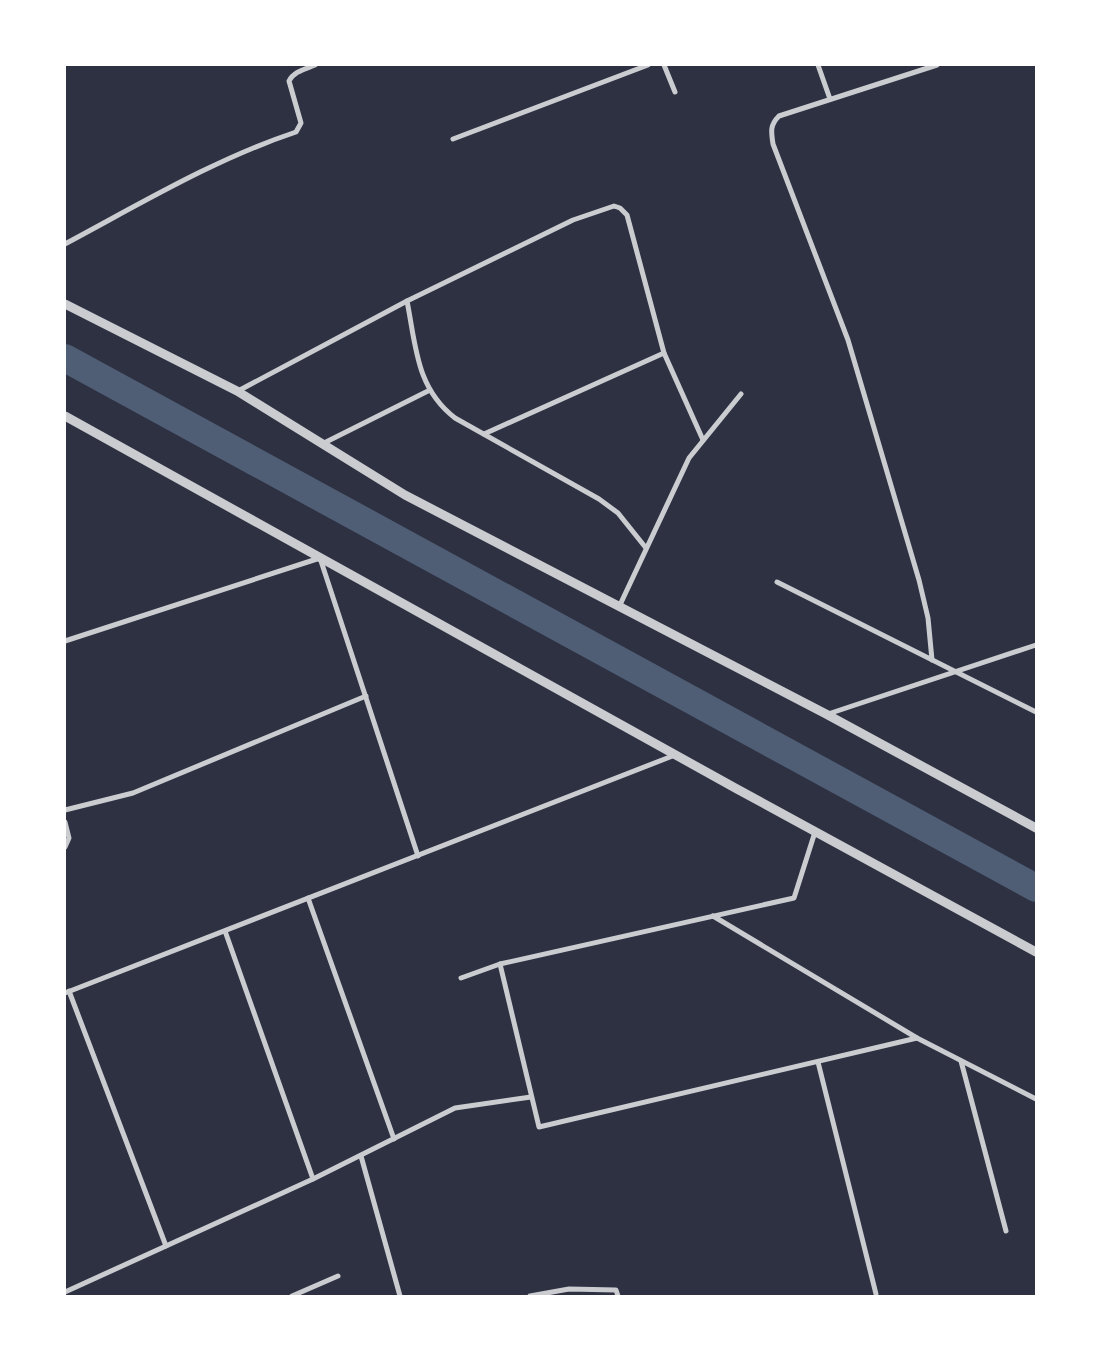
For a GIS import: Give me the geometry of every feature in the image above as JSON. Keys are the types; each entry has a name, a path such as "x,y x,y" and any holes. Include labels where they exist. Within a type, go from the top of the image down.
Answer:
{"street":[{"path":"65,244 237,154 268,140 296,132 301,123 289,81 291,76 315,65"},
{"path":"454,139 648,65"},
{"path":"664,65 675,92"},
{"path":"818,65 830,99"},
{"path":"932,660 928,618 919,580 848,340 773,144 771,129 773,122 779,116 937,65"},
{"path":"237,392 406,300 573,220 614,206 620,208 627,215 664,352 703,440"},
{"path":"406,300 420,368 428,391 441,407 484,434 599,499 618,513 646,548"},
{"path":"65,304 237,392 404,496 826,714 1036,828"},
{"path":"484,434 664,352"},
{"path":"321,444 428,391"},
{"path":"619,607 689,458 741,394"},
{"path":"65,416 675,755 1036,952"},
{"path":"65,641 320,558"},
{"path":"320,558 418,856"},
{"path":"777,582 1036,712"},
{"path":"826,714 1036,646"},
{"path":"65,810 133,793 366,696"},
{"path":"166,1246 67,992 675,755"},
{"path":"65,822 69,838 65,847"},
{"path":"461,978 500,964 794,898 815,832"},
{"path":"308,898 394,1139"},
{"path":"713,916 917,1038 1036,1100"},
{"path":"225,931 313,1179"},
{"path":"500,964 539,1127 917,1038"},
{"path":"961,1061 1006,1231"},
{"path":"818,1062 876,1294"},
{"path":"65,1292 313,1179 455,1108 531,1097"},
{"path":"361,1156 400,1296"},
{"path":"292,1296 338,1276"},
{"path":"530,1296 569,1289 616,1290 618,1296"}],"waterway":[{"path":"65,358 1036,888"}]}
